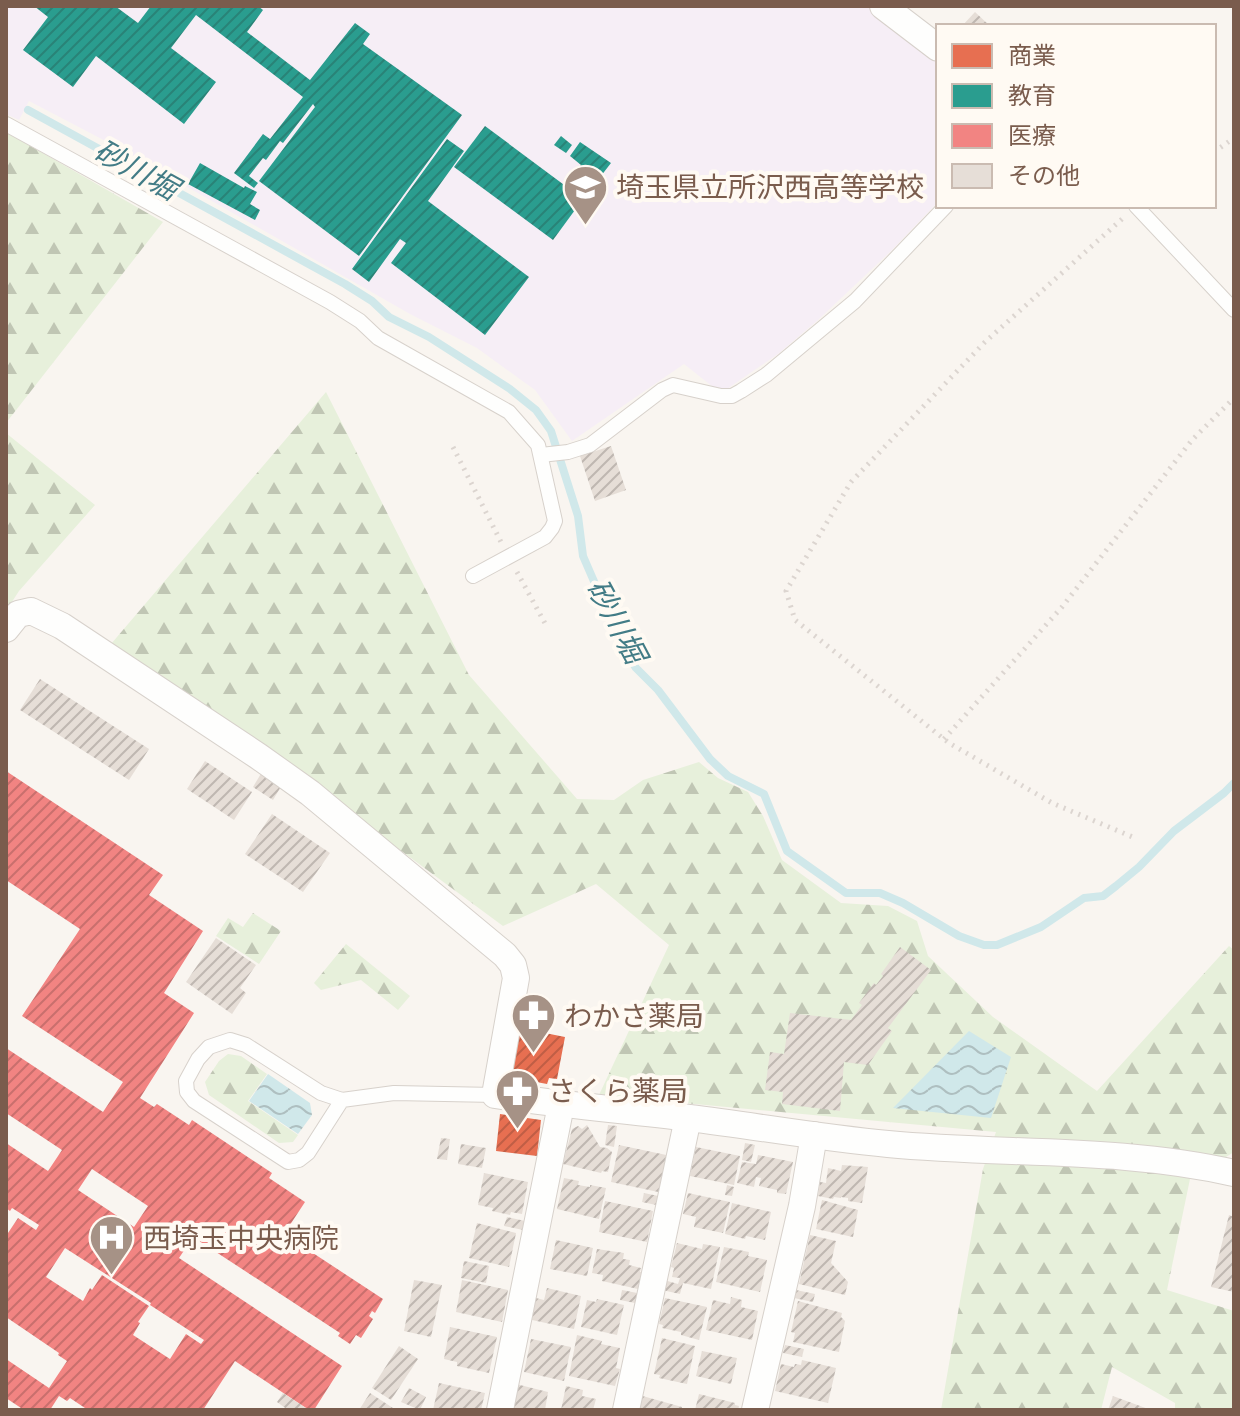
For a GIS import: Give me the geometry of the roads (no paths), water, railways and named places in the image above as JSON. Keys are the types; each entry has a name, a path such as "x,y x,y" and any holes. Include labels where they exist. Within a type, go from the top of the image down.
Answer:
{"street":[{"path":"883,6 936,46"},
{"path":"6,629 18,614 31,611 62,626 310,793 505,955 513,965 516,978 495,1095 889,1144 1127,1156 1234,1173"},
{"path":"500,1410 561,1105"},
{"path":"626,1410 688,1118"},
{"path":"755,1410 802,1206 814,1135"}],"lane":[{"path":"6,124 330,302 360,321 378,338 509,412 545,455 555,521 545,537 473,576"},
{"path":"545,455 590,445 673,385 721,396 732,396 741,391 766,375 855,301 944,208"},
{"path":"1138,208 1234,310"},
{"path":"342,1100 308,1153 299,1160 288,1162 194,1101 187,1092 186,1081 209,1047 230,1040 246,1045 321,1093 342,1100 394,1093 495,1095"}],"water":[{"path":"969,1031 1011,1057 991,1118 893,1108"},
{"path":"268,1074 310,1103 312,1115 298,1134 249,1101"}],"waterway":[{"name":"砂川堀","path":"28,110 345,284 372,301 389,317 429,337 510,389 536,410 551,431 578,516 583,556 622,646 636,668 658,690 710,759 728,776 764,794 787,851 846,893 880,893 959,936 984,945 997,945 1041,927 1084,898 1103,896 1139,867 1174,831 1234,783"}],"place":[{"name":"埼玉県立所沢西高等学校","path":"585,226"},
{"name":"わかさ薬局","path":"533,1055"},
{"name":"さくら薬局","path":"517,1130"},
{"name":"西埼玉中央病院","path":"112,1277"}]}
